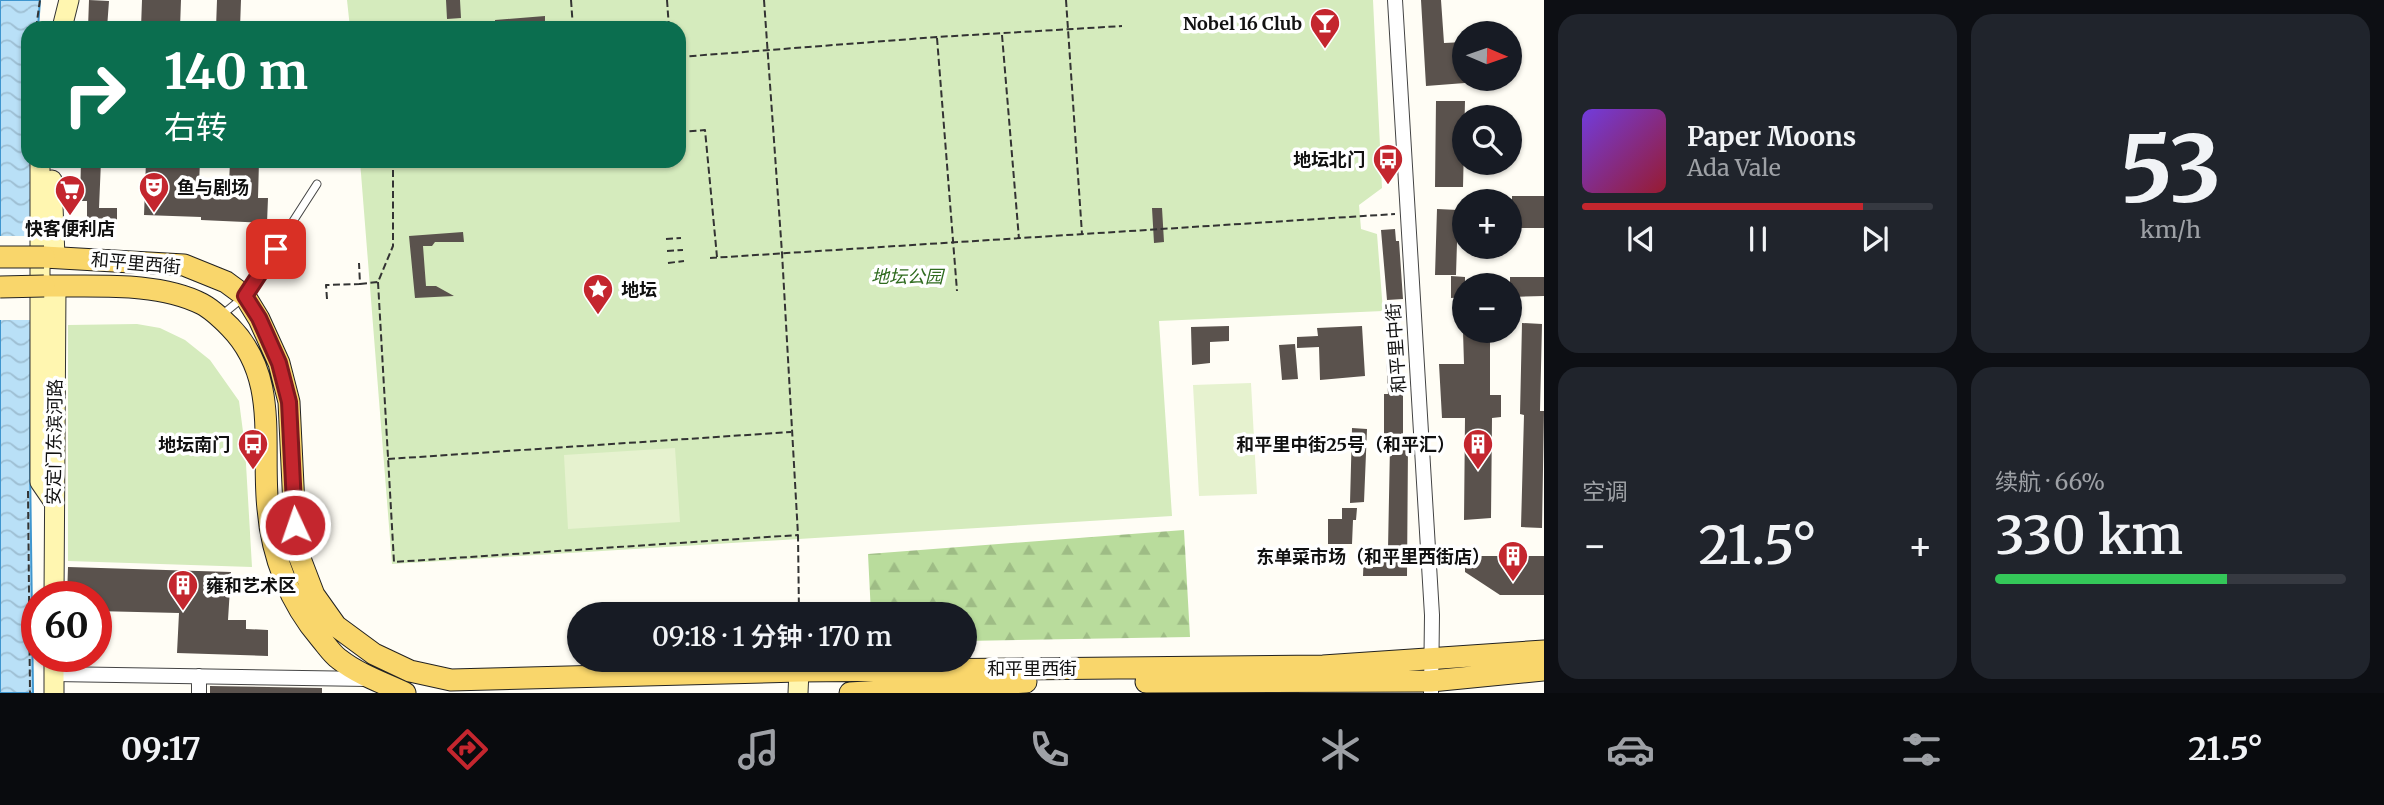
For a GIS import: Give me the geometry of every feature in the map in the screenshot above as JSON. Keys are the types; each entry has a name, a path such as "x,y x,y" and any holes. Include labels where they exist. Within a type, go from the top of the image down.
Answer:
{"main road":[{"name":"和平里西街","path":"0,257 50,257 184,265 226,282 245,296 259,318 279,363 289,402 296,548 314,595 336,626 374,654 410,671 451,680 760,672"},
{"name":"和平里西街","path":"0,287 114,287 173,294 202,304 241,338 253,359 264,391 268,510 279,569 303,618 338,659 405,693"},
{"name":"和平里西街","path":"977,669 1323,666 1431,678 1544,651"},
{"name":"和平里西街","path":"850,693 1431,678 1544,670"}],"street":[{"path":"64,21 69,0"},
{"name":"和平里中街","path":"1395,0 1432,615 1431,678"},
{"path":"40,168 40,482 53,501"},
{"path":"50,257 51,168"},
{"name":"安定门东滨河路","path":"50,286 54,581"},
{"path":"799,672 799,693"},
{"path":"54,675 373,679"},
{"path":"199,677 199,693"}],"lane":[{"path":"220,317 245,296 317,184"}],"path":[{"path":"37,21 40,0"},
{"path":"571,0 572,21"},
{"path":"667,0 668,21"},
{"path":"764,0 782,253 798,536 799,602"},
{"path":"1066,0 1082,235"},
{"path":"686,56 1122,26"},
{"path":"1002,34 1019,239"},
{"path":"937,37 957,291"},
{"path":"686,131 705,130 717,258"},
{"path":"393,168 393,246 378,282 394,562 798,536"},
{"path":"710,258 1406,213"},
{"path":"667,239 681,238"},
{"path":"667,251 683,250"},
{"path":"668,263 684,261"},
{"path":"359,262 360,284"},
{"path":"327,299 326,285 378,282"},
{"path":"388,459 792,432"}],"green space":[{"name":"地坛公园","path":"347,0 1373,0 1382,188 1359,205 1361,229 1377,234 1383,311 1159,321 1172,516 392,564 361,168 686,168 686,21 349,21"},
{"path":"137,324 160,328 185,340 210,360 239,401 245,447 252,567 68,561 68,325"},
{"path":"1251,383 1257,494 1199,496 1193,385"},
{"path":"675,448 680,522 568,529 564,455"},
{"path":"1184,530 1190,637 977,641 977,602 870,602 868,554"}],"water":[{"path":"0,0 40,0 38,21 21,21 21,168 32,168 32,581 21,581 21,672 33,672 33,693 0,693"}],"pier":[{"path":"0,236 35,236 34,320 0,320"}],"building":[{"path":"89,0 109,1 108,21 88,21"},
{"path":"142,0 181,0 180,21 141,21"},
{"path":"217,0 241,0 240,21 216,21"},
{"path":"446,0 460,0 461,18 447,19"},
{"path":"1421,0 1441,0 1444,43 1452,43 1452,84 1426,86"},
{"path":"545,16 545,21 495,20"},
{"path":"1436,101 1465,101 1465,105 1452,105 1452,175 1463,175 1463,187 1435,187"},
{"path":"81,168 101,168 99,208 117,208 117,224 87,224 87,201 80,201"},
{"path":"146,168 200,168 199,184 229,185 230,168 259,168 258,198 268,198 267,223 144,215"},
{"path":"1522,196 1544,196 1544,228 1522,228"},
{"path":"1152,208 1162,208 1164,242 1154,243"},
{"path":"1437,209 1452,210 1452,259 1456,259 1456,273 1435,275"},
{"path":"1395,229 1396,241 1399,241 1403,299 1387,300 1381,230"},
{"path":"463,232 464,242 435,242 432,246 423,246 426,286 436,286 454,296 415,298 409,236"},
{"path":"1522,277 1544,277 1544,296 1522,297"},
{"path":"1522,323 1542,324 1542,528 1521,527 1524,415 1520,414"},
{"path":"1229,326 1229,341 1210,342 1210,363 1192,365 1191,327"},
{"path":"1362,326 1365,376 1320,380 1319,347 1297,348 1297,337 1318,336 1317,328"},
{"path":"1463,343 1490,343 1490,395 1501,395 1501,417 1492,418 1491,518 1464,520 1465,418 1442,418 1439,364 1464,364"},
{"path":"1295,344 1298,379 1282,380 1279,345"},
{"path":"1400,352 1403,445 1408,445 1407,576 1363,576 1364,550 1388,549 1390,446 1384,446 1384,394 1388,394 1386,353"},
{"path":"1352,428 1367,429 1364,502 1350,503"},
{"path":"1342,508 1357,508 1356,520 1353,520 1352,544 1328,544 1328,519 1342,519"},
{"name":"东单菜市场（和平里西街店）","path":"1465,556 1544,556 1544,595 1500,595 1465,572"},
{"name":"雍和艺术区","path":"68,567 231,572 228,620 246,620 246,629 268,630 268,656 177,653 179,613 112,611 112,581 68,581"},
{"path":"210,686 322,688 322,693 210,693"}],"place":[{"name":"Nobel 16 Club","path":"1325,50"},
{"name":"地坛北门","path":"1388,186"},
{"name":"鱼与剧场","path":"154,214"},
{"name":"快客便利店","path":"70,217"},
{"name":"地坛","path":"598,316"},
{"name":"地坛南门","path":"253,471"},
{"name":"和平里中街25号（和平汇）","path":"1478,471"},
{"name":"东单菜市场（和平里西街店）","path":"1513,583"},
{"name":"雍和艺术区","path":"183,612"}],"route":[{"path":"276,249 245,296 259,318 279,363 289,402 295,525"}]}
